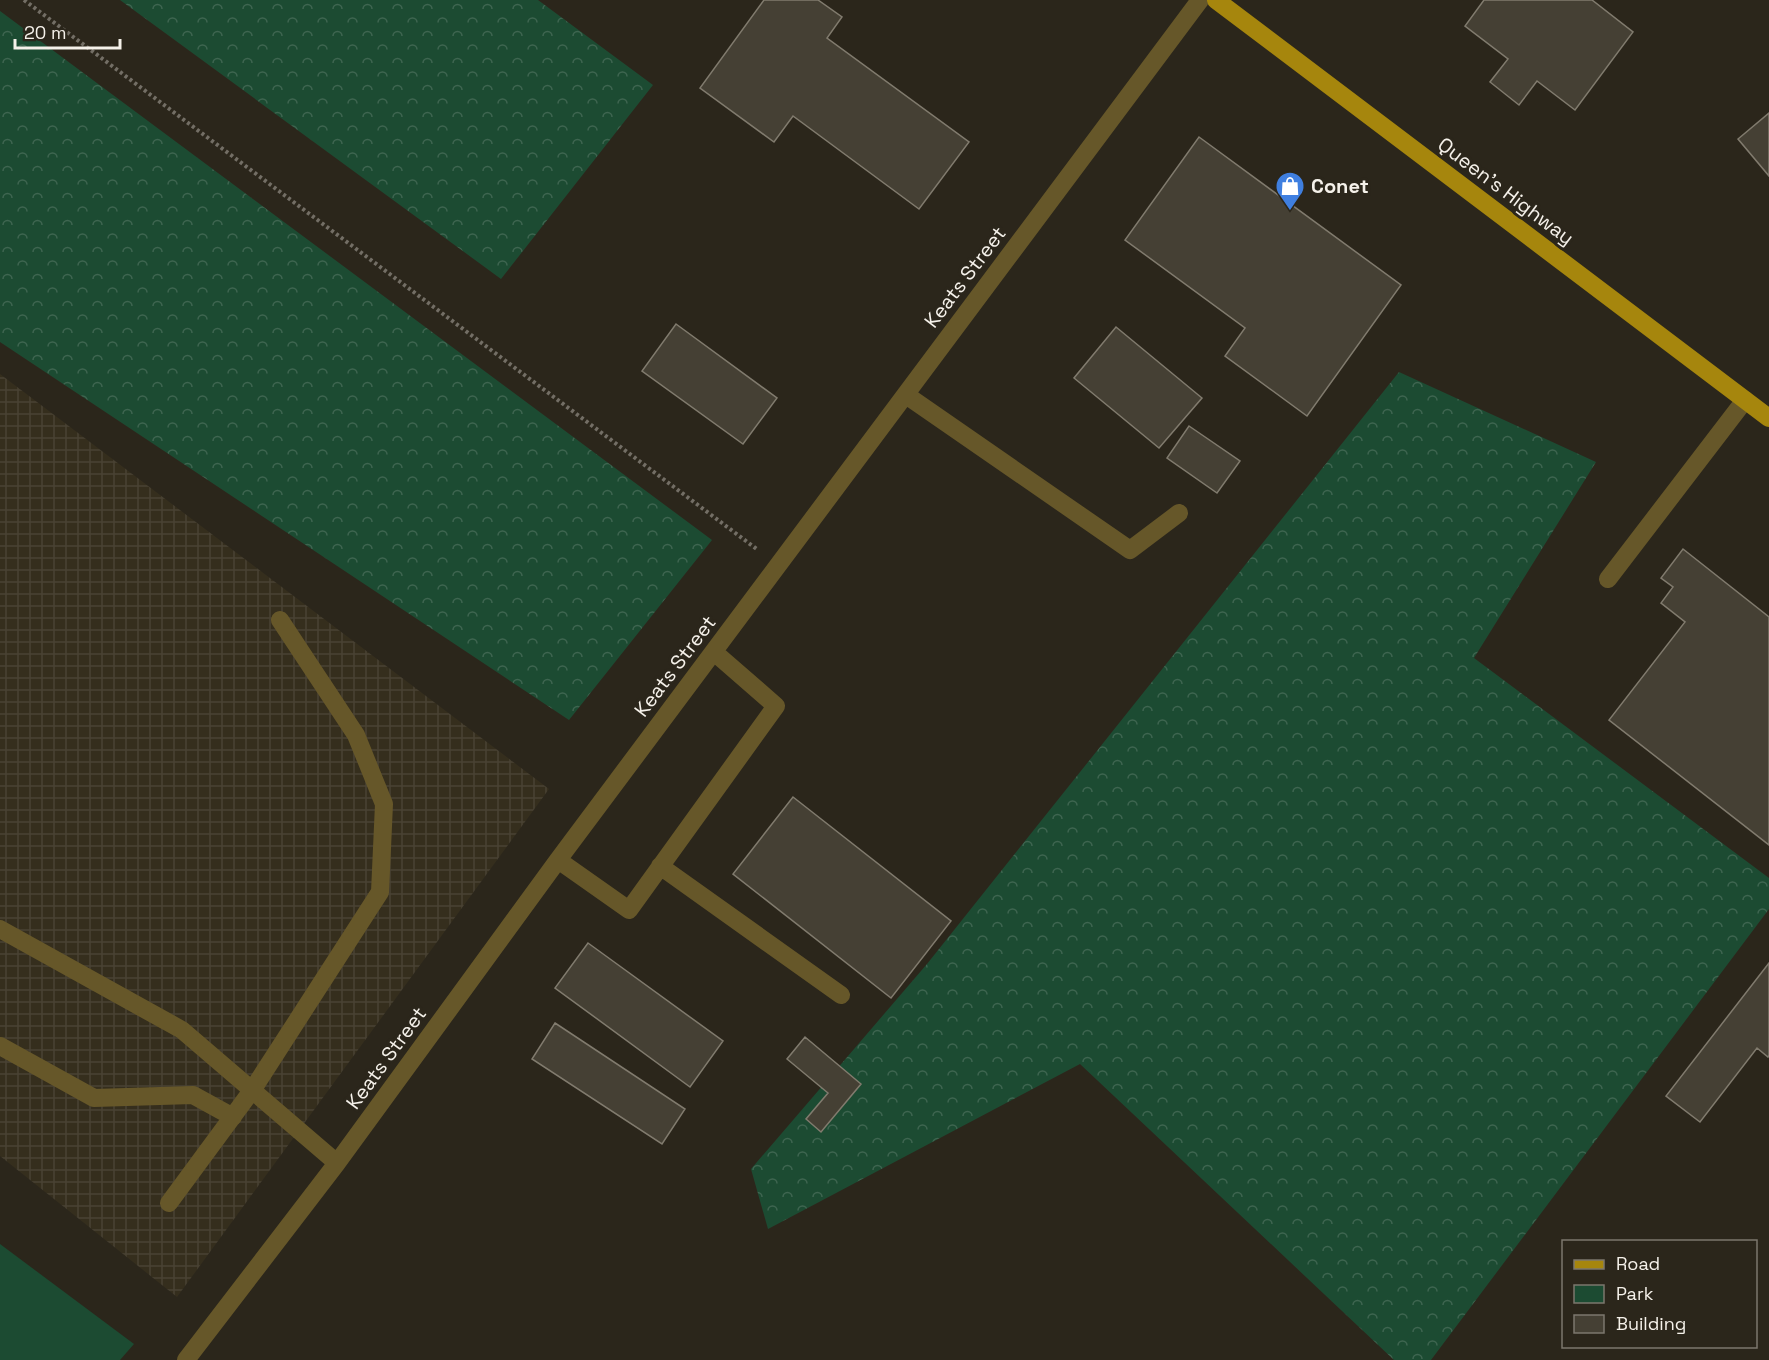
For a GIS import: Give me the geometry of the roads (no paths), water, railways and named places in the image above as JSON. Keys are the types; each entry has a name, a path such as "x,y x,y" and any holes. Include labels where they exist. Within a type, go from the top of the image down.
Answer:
{"main road":[{"name":"Queen's Highway","path":"1216,0 1769,418"}],"street":[{"name":"Keats Street","path":"186,1360 337,1163 558,860 1200,0"},
{"path":"906,395 1130,550 1179,513"},
{"path":"1608,579 1744,400"},
{"path":"169,1203 254,1089 380,892 384,804 356,735 280,620"},
{"path":"558,860 629,910 776,706 714,652"},
{"path":"660,866 841,995"},
{"path":"0,929 182,1029 337,1163"},
{"path":"0,1046 94,1098 193,1095 233,1117"}],"place":[{"name":"Conet","path":"1290,212"}]}
